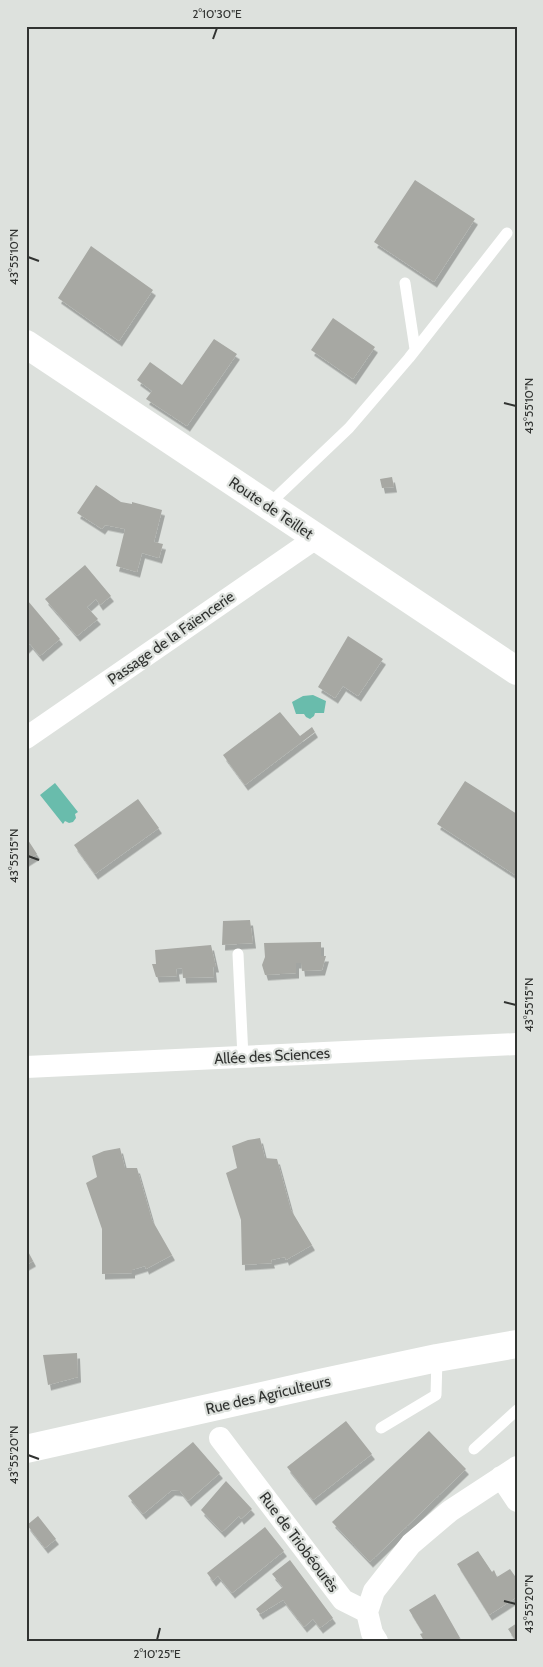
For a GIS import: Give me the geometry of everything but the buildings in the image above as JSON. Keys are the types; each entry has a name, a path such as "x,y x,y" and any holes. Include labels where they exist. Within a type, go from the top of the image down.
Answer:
{"main road":[{"name":"Route de Teillet","path":"26,344 517,671"},
{"name":"Rue des Agriculteurs","path":"26,1449 437,1358 515,1345"}],"street":[{"name":"Passage de la Faïencerie","path":"26,738 316,538"},
{"name":"Allée des Sciences","path":"26,1066 517,1044"},
{"name":"Rue de Triobéourès","path":"220,1438 343,1600 367,1612"},
{"path":"377,1641 372,1632 367,1612 374,1590 411,1544 450,1511 509,1472 517,1501"}],"lane":[{"path":"267,506 349,428 415,349 507,233"},
{"path":"405,283 415,349"},
{"path":"238,954 242,1057"},
{"path":"380,1428 436,1395 437,1358"},
{"path":"474,1449 517,1410"}],"shaded area":[{"path":"313,695 326,701 324,713 315,713 310,719 304,714 296,714 292,702 303,696"},
{"path":"55,783 78,812 75,814 76,818 73,822 65,821 63,824 40,795"}]}
